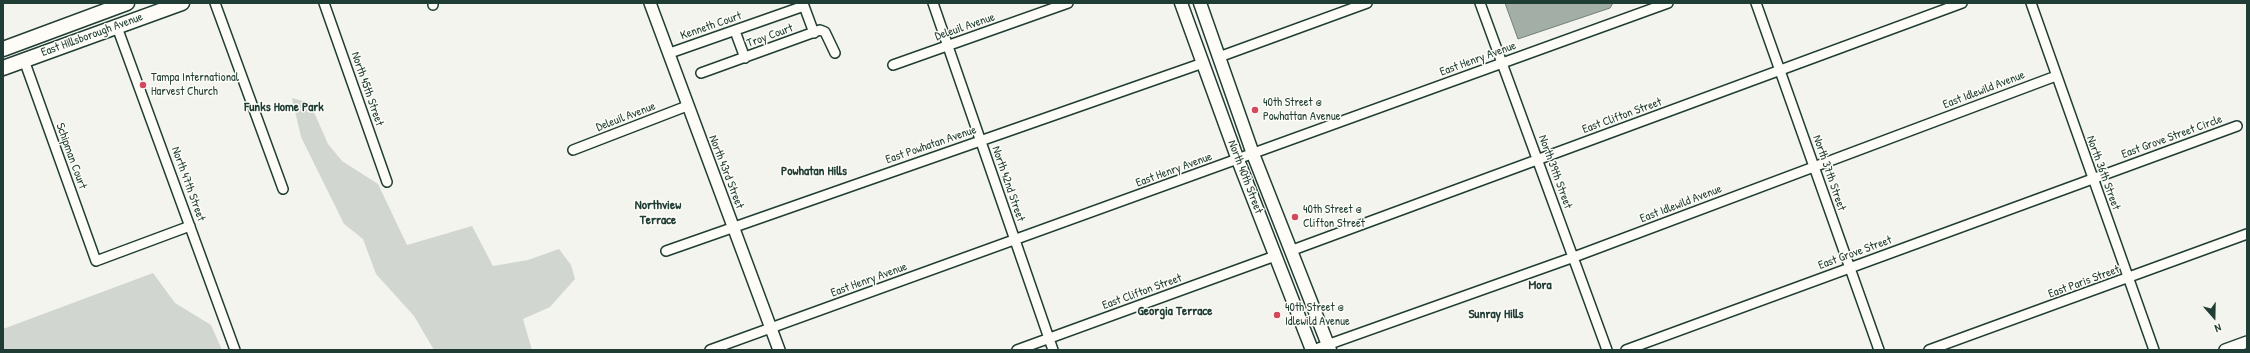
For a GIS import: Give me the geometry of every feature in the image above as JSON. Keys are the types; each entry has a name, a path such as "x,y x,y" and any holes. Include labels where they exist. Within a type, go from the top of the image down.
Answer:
{"main road":[{"name":"East Hillsborough Avenue","path":"3,49 111,6 128,3"},
{"path":"116,27 125,15 154,3"},
{"name":"East Hillsborough Avenue","path":"3,68 182,3"},
{"name":"North 40th Street","path":"1181,3 1238,160 1313,350"},
{"name":"North 40th Street","path":"1200,3 1253,154 1328,347"},
{"path":"24,60 43,46 103,24 111,6"}],"street":[{"path":"215,3 283,189"},
{"name":"North 45th Street","path":"324,3 388,182"},
{"name":"North 43rd Street","path":"650,3 670,53 687,106 734,227 779,350"},
{"name":"North 42nd Street","path":"933,3 1053,350"},
{"name":"Deleuil Avenue","path":"893,65 1068,3"},
{"path":"1219,57 1366,3"},
{"name":"North 39th Street","path":"1480,3 1607,350"},
{"name":"East Henry Avenue","path":"710,350 1668,3"},
{"name":"North 37th Street","path":"1756,3 1880,350"},
{"name":"East Clifton Street","path":"1290,251 1962,3"},
{"name":"North 36th Street","path":"2031,3 2154,350"},
{"name":"Kenneth Court","path":"670,53 804,6 814,33"},
{"name":"North 47th Street","path":"116,27 235,350"},
{"path":"814,33 820,30 825,32 835,53"},
{"path":"735,31 745,58"},
{"name":"Troy Court","path":"701,73 814,33"},
{"name":"Schipman Court","path":"24,60 96,261 190,226"},
{"name":"East Powhatan Avenue","path":"666,251 1203,63"},
{"name":"East Idlewild Avenue","path":"1313,350 1328,347 1574,257 2056,76"},
{"name":"Deleuil Avenue","path":"573,150 687,106"},
{"name":"East Grove Street Circle","path":"2093,179 2238,126"},
{"name":"East Grove Street","path":"1626,350 2093,179"},
{"name":"East Paris Street","path":"1929,350 2128,279 2247,234"},
{"name":"East Clifton Street","path":"1017,350 1275,256"},
{"path":"2225,350 2247,342"}],"shaded area":[{"path":"1505,3 1613,3 1610,8 1518,39"},
{"path":"292,98 310,103 328,144 342,161 378,184 407,245 472,226 493,266 528,260 559,249 571,265 575,279 550,307 523,319 532,350 434,350 414,316 376,274 363,239 344,224 301,137"},
{"path":"153,273 175,303 211,325 222,350 3,350 3,329"}],"place":[{"name":"Tampa International Harvest Church","path":"143,85"},
{"name":"40th Street @ Powhattan Avenue","path":"1255,110"},
{"name":"40th Street @ Clifton Street","path":"1295,217"},
{"name":"40th Street @ Idlewild Avenue","path":"1277,315"}],"district":[{"name":"Funks Home Park","path":"284,108"},
{"name":"Powhatan Hills","path":"814,172"},
{"name":"Northview Terrace","path":"658,214"},
{"name":"Mora","path":"1540,286"},
{"name":"Georgia Terrace","path":"1175,312"},
{"name":"Sunray Hills","path":"1496,315"}]}
